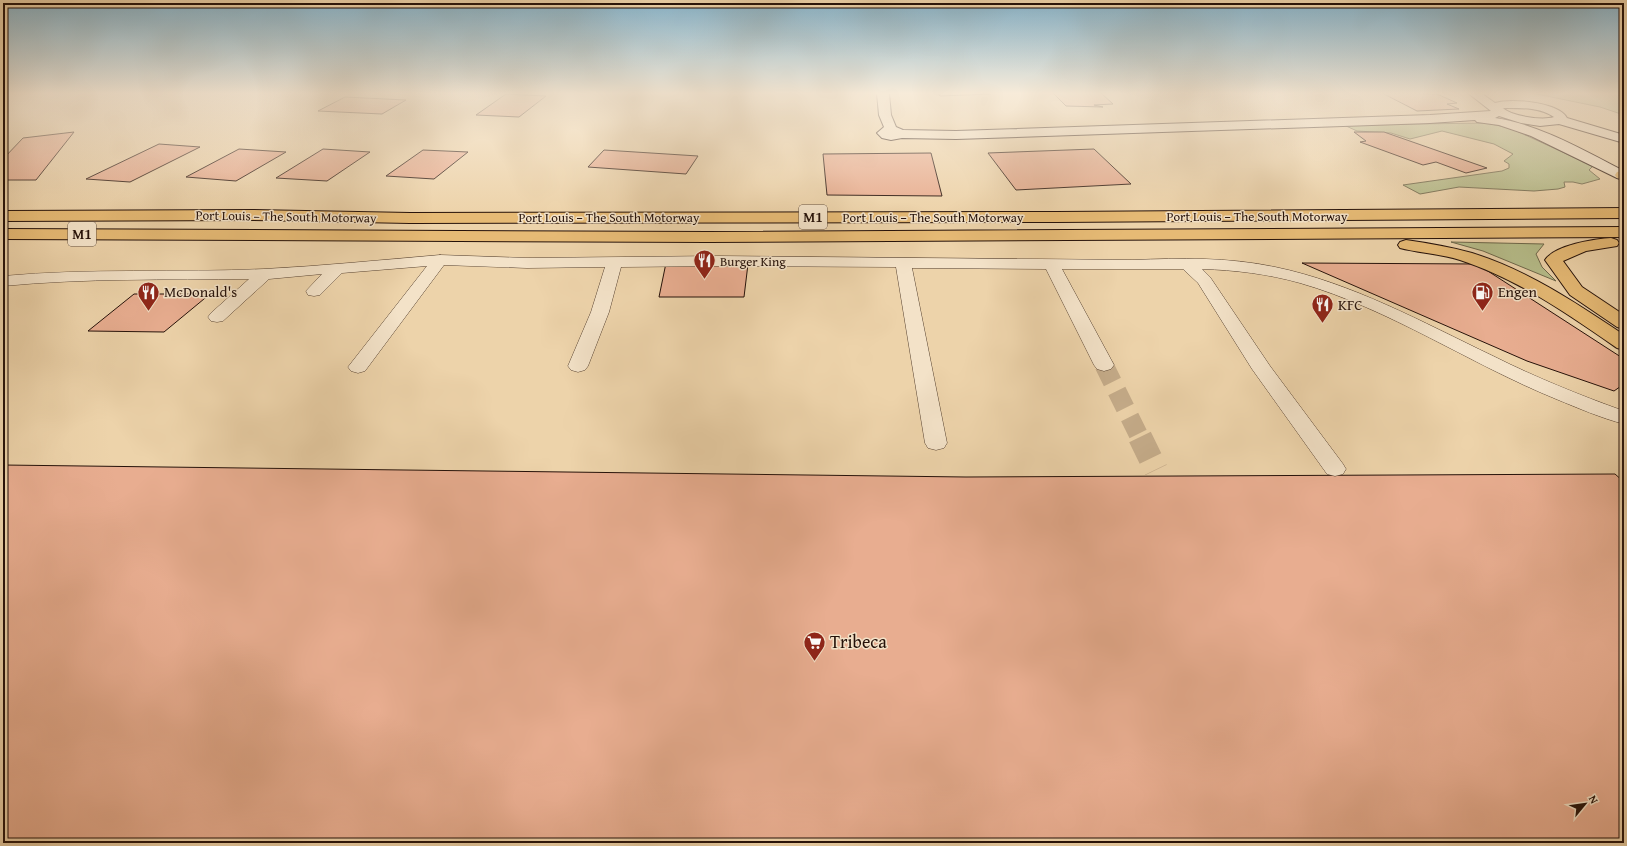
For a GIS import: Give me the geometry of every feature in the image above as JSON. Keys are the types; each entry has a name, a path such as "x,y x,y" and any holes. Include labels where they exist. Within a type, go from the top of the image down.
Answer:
{"highway":[{"path":"1193,216 1270,207 1517,205 1606,203 1624,201"},
{"path":"3,205 172,207 254,215"},
{"name":"Port Louis – The South Motorway","path":"3,216 254,215 410,218 1193,216 1624,213"},
{"name":"Port Louis – The South Motorway","path":"3,235 708,237 1624,232"},
{"path":"1148,235 1378,242 1421,246 1457,253 1479,260 1516,276 1579,314 1624,344"},
{"path":"1624,243 1595,244 1569,251 1553,260 1576,291 1624,323"}],"street":[{"path":"906,132 956,135 1026,132"},
{"path":"1531,132 1623,174"},
{"path":"1542,132 1623,174"},
{"path":"1569,132 1581,139"},
{"path":"1599,132 1624,139"},
{"path":"358,367 440,260"},
{"path":"3,281 36,278 264,274 440,260 527,263 719,261 1051,263 1132,265 1187,263 1246,267 1314,282 1384,311 1517,375 1624,418"},
{"path":"578,366 600,312 614,263"},
{"path":"903,263 936,443"},
{"path":"1051,263 1104,366"},
{"path":"1187,263 1204,280 1262,369 1335,469"},
{"path":"314,291 338,268"},
{"path":"217,317 264,274"},
{"path":"1517,375 1624,406"}],"green space":[{"path":"1382,132 1436,132 1410,139 1391,133"},
{"path":"1448,132 1520,132 1593,166 1589,170 1600,179 1582,184 1564,182 1565,187 1534,191 1459,187 1420,194 1403,185 1502,171 1509,168 1509,164 1504,161 1513,154 1494,144"},
{"path":"1451,242 1544,244 1536,254 1542,267 1556,281 1483,251"}],"building":[{"path":"74,132 36,180 3,180 3,159 23,138"},
{"path":"1355,132 1385,132 1487,168 1466,173 1436,162 1423,165 1360,142 1366,141"},
{"path":"159,144 200,147 130,182 86,179"},
{"path":"239,149 286,152 236,181 186,177"},
{"path":"323,149 370,152 327,181 276,178"},
{"path":"1094,149 1131,184 1016,190 988,153"},
{"path":"423,150 468,152 434,179 386,176"},
{"path":"604,150 698,156 686,174 588,167"},
{"path":"931,153 942,196 827,195 823,154"},
{"name":"Burger King","path":"666,263 748,264 744,297 659,297"},
{"name":"Engen","path":"1302,263 1477,264 1624,359 1624,384 1614,391 1527,361"},
{"name":"McDonald's","path":"134,294 210,294 164,332 88,331"},
{"name":"Tribeca","path":"3,465 966,477 1615,474 1624,482 1624,843 3,843"}],"tunnel":[{"path":"1104,365 1140,438"},
{"path":"1140,437 1156,470"}],"place":[{"name":"Burger King","path":"704,280"},
{"name":"McDonald's","path":"149,312"},
{"name":"Engen","path":"1482,312"},
{"name":"KFC","path":"1322,324"},
{"name":"Tribeca","path":"814,662"}]}
